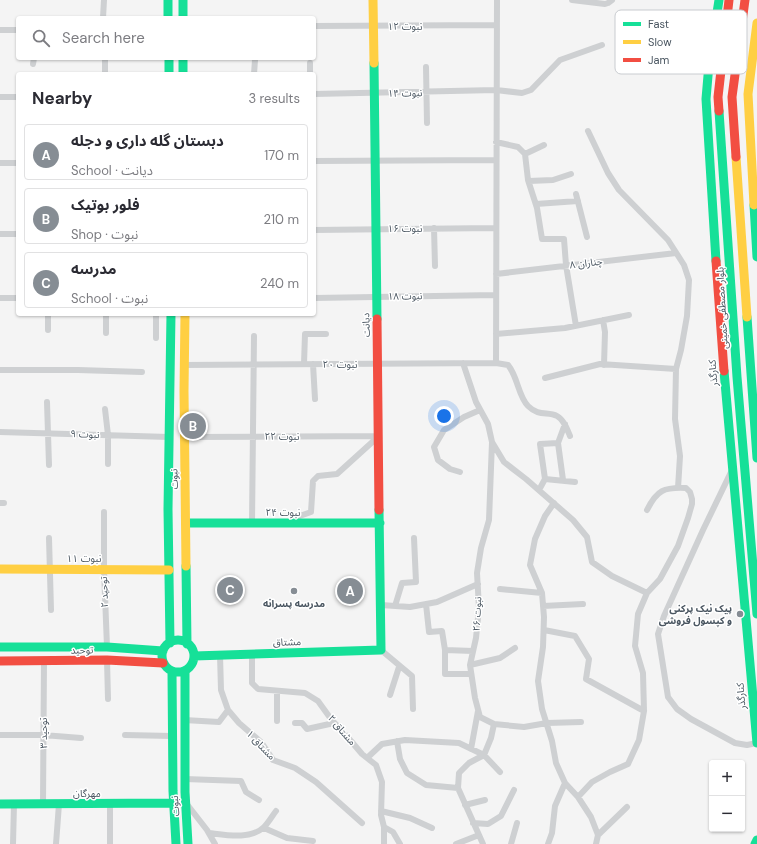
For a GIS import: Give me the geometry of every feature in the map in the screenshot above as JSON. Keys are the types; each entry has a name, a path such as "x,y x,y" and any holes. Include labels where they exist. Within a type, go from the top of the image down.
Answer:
{"street":[{"path":"103,16 104,0"},
{"path":"168,0 168,16"},
{"path":"183,0 183,16"},
{"name":"دیانت","path":"373,0 381,650"},
{"path":"497,0 495,228 496,363 508,365 513,371 526,404 532,410 538,413 557,415 565,424 570,436"},
{"path":"572,0 605,4 612,0"},
{"name":"کنارگذر","path":"717,10 719,0"},
{"name":"بلوار مصطفی خمینی","path":"728,10 729,0"},
{"path":"744,10 745,0"},
{"path":"757,23 748,94 755,181 757,257"},
{"name":"نبوت ۱۲","path":"316,26 496,25"},
{"path":"0,30 16,30"},
{"name":"نبوت ۱۴","path":"316,94 496,90 522,92 531,90 560,60 602,45"},
{"path":"105,60 105,72"},
{"path":"169,60 169,72"},
{"path":"183,60 183,72"},
{"path":"254,72 255,60"},
{"path":"310,63 310,72"},
{"path":"426,67 427,122"},
{"name":"کنارگذر","path":"708,74 706,99 722,347 757,743"},
{"name":"بلوار مصطفی خمینی","path":"721,74 718,97 730,256 736,377 757,614"},
{"path":"735,74 732,97 757,458"},
{"path":"0,97 16,97"},
{"path":"588,131 608,173 619,190 668,240 684,265 689,280 687,316 676,369 675,419 680,456 678,488"},
{"path":"496,142 518,147 525,154 529,181 536,204 542,239 564,239 566,265 576,326"},
{"path":"525,154 544,145"},
{"path":"316,160 496,160"},
{"path":"0,163 16,163"},
{"path":"529,181 553,180 571,174"},
{"path":"576,194 587,237"},
{"path":"536,204 578,201"},
{"path":"434,228 435,266"},
{"name":"نبوت ۱۶","path":"316,230 495,228"},
{"path":"0,234 16,234"},
{"name":"چناران ۸","path":"496,274 676,253"},
{"name":"نبوت ۱۸","path":"316,298 496,295"},
{"path":"0,298 16,298"},
{"path":"496,334 576,326 629,315"},
{"path":"48,316 48,330"},
{"path":"106,316 106,333"},
{"path":"156,316 156,338"},
{"name":"نبوت","path":"170,643 169,437 171,316"},
{"name":"نبوت","path":"185,316 184,365 187,644"},
{"path":"603,320 606,332 604,365"},
{"path":"304,364 304,334 326,334"},
{"path":"252,523 254,336"},
{"path":"463,363 476,402 488,424 492,442 504,462 554,502 573,520 587,537 592,562 612,576 647,593"},
{"name":"نبوت ۲۰","path":"184,365 496,363"},
{"path":"313,364 315,399"},
{"path":"545,378 600,364 676,369"},
{"path":"0,370 142,372"},
{"path":"47,402 49,465"},
{"path":"105,409 108,435 108,464"},
{"path":"460,472 450,469 438,460 434,447 444,430 464,417 480,410"},
{"path":"563,480 558,443 565,424"},
{"name":"نبوت ۹","path":"0,432 169,437"},
{"path":"294,523 297,517 311,512 313,481 318,476 337,474 379,436"},
{"name":"نبوت ۲۲","path":"185,437 379,436"},
{"path":"169,437 185,437"},
{"name":"نبوت ۲۶","path":"478,710 470,665 476,638 479,608 477,573 488,520 492,442"},
{"path":"539,490 544,478 540,444 558,443"},
{"path":"732,472 703,530 664,616 658,634 668,697 677,709 691,719 735,743 747,745 757,743"},
{"path":"544,478 575,482"},
{"path":"578,797 592,782 628,764 639,740 644,711 643,673 635,646 638,614 647,593 660,579 678,546 692,504 690,492 686,488 670,487 663,490 653,499 647,510"},
{"path":"554,502 545,516 535,539 530,565 542,593 543,606 544,630 538,681 542,709 547,723 556,763 565,783 578,797 591,817 598,835"},
{"name":"توحید ۲","path":"104,512 104,570 107,647"},
{"name":"نبوت ۲۴","path":"186,523 380,523"},
{"path":"49,538 51,610"},
{"path":"395,606 402,583 416,582 414,538"},
{"name":"نبوت ۱۱","path":"0,569 169,570"},
{"path":"381,605 410,607 437,602 478,584"},
{"path":"500,589 542,593"},
{"path":"426,604 429,632 442,631 445,650 445,674 471,674"},
{"path":"543,606 584,604"},
{"path":"544,630 575,636 589,659 586,679 644,711"},
{"path":"178,640 187,644 192,650 194,656 193,662 185,671 172,672 163,664 163,651 170,643 178,640"},
{"name":"توحید","path":"0,647 107,647 163,651"},
{"path":"470,665 500,658 515,648"},
{"path":"381,650 399,667 412,676 413,710"},
{"name":"مشتاق","path":"194,656 381,650"},
{"path":"445,650 473,651"},
{"name":"مشتاق ۲","path":"252,654 252,683 258,689 305,693 318,701 334,723 367,758 376,765 382,782 381,811 384,827 384,844"},
{"name":"مشتاق ۱","path":"220,655 221,690 228,710 239,723 261,742 273,760 295,768 316,782 362,823"},
{"path":"107,660 108,699"},
{"name":"توحید","path":"0,661 107,660 163,664"},
{"name":"توحید ۳","path":"43,804 44,661"},
{"path":"390,695 399,667"},
{"name":"نبوت","path":"185,671 184,779 188,844"},
{"name":"نبوت","path":"172,672 172,736 176,844"},
{"path":"172,683 184,683"},
{"path":"277,690 277,721"},
{"path":"184,720 219,722 228,710"},
{"path":"478,710 480,717 494,724 524,727 547,723 581,722"},
{"path":"471,749 478,710"},
{"path":"295,723 302,722 307,729 334,723"},
{"path":"483,844 458,788 459,773 469,763 484,755 491,738 494,724"},
{"path":"0,735 43,735 81,738"},
{"path":"125,735 172,736"},
{"path":"367,758 382,744 397,741 420,740 459,743 484,755 500,772"},
{"path":"397,741 400,759 407,773 426,785 458,788"},
{"path":"184,779 241,781 246,792 259,800"},
{"path":"548,844 552,833 555,806 565,783"},
{"path":"473,823 488,824 501,816 514,790"},
{"path":"465,805 485,800"},
{"name":"مهرگان","path":"0,804 174,803"},
{"path":"186,803 216,844"},
{"path":"12,844 14,804"},
{"path":"56,844 59,804"},
{"path":"110,804 110,844"},
{"path":"596,844 598,835 627,807"},
{"path":"209,834 231,836 250,835 264,828 276,811"},
{"path":"381,811 410,818 432,828"},
{"path":"511,844 517,823"},
{"path":"384,827 393,832 400,844"},
{"path":"264,828 287,838 313,840"},
{"path":"456,844 479,835"},
{"path":"755,844 757,840"}],"traffic: fast":[{"path":"168,0 168,16"},
{"path":"183,0 183,16"},
{"path":"717,10 719,0"},
{"path":"169,60 169,72"},
{"path":"183,60 183,72"},
{"path":"374,63 377,319"},
{"path":"708,74 706,99 716,261"},
{"path":"719,111 737,377 757,614"},
{"path":"754,205 757,257"},
{"path":"170,643 168,509 171,316"},
{"path":"747,317 757,458"},
{"path":"724,371 757,743"},
{"path":"194,656 381,650 379,510"},
{"path":"186,523 380,523"},
{"path":"186,566 187,644"},
{"path":"175,640 181,640 191,647 194,656 193,662 187,669 181,672 175,672 165,665 162,659 162,653 169,643 175,640"},
{"path":"0,647 107,647 163,651"},
{"path":"185,671 185,792 188,844"},
{"path":"172,672 173,791 176,844"},
{"path":"0,804 173,803"},
{"path":"755,844 757,840"}],"traffic: slow":[{"path":"373,0 374,63"},
{"path":"754,205 748,94 757,23"},
{"path":"736,157 747,317"},
{"path":"185,316 184,391 186,566"},
{"path":"0,569 169,570"}],"traffic: jam":[{"path":"728,10 729,0"},
{"path":"744,10 745,0"},
{"path":"719,111 718,97 721,74"},
{"path":"735,74 732,97 736,157"},
{"path":"716,261 724,371"},
{"path":"377,319 379,510"},
{"path":"0,661 107,660 163,663"}],"place":[{"name":"فلور بوتیک","path":"193,426"},
{"name":"مدرسه","path":"230,590"},
{"name":"مدرسه پسرانه","path":"294,591"},
{"name":"دبستان گله داری و دجله","path":"350,591"},
{"name":"پیک نیک پرکنی و کپسول فروشی","path":"740,614"}]}
